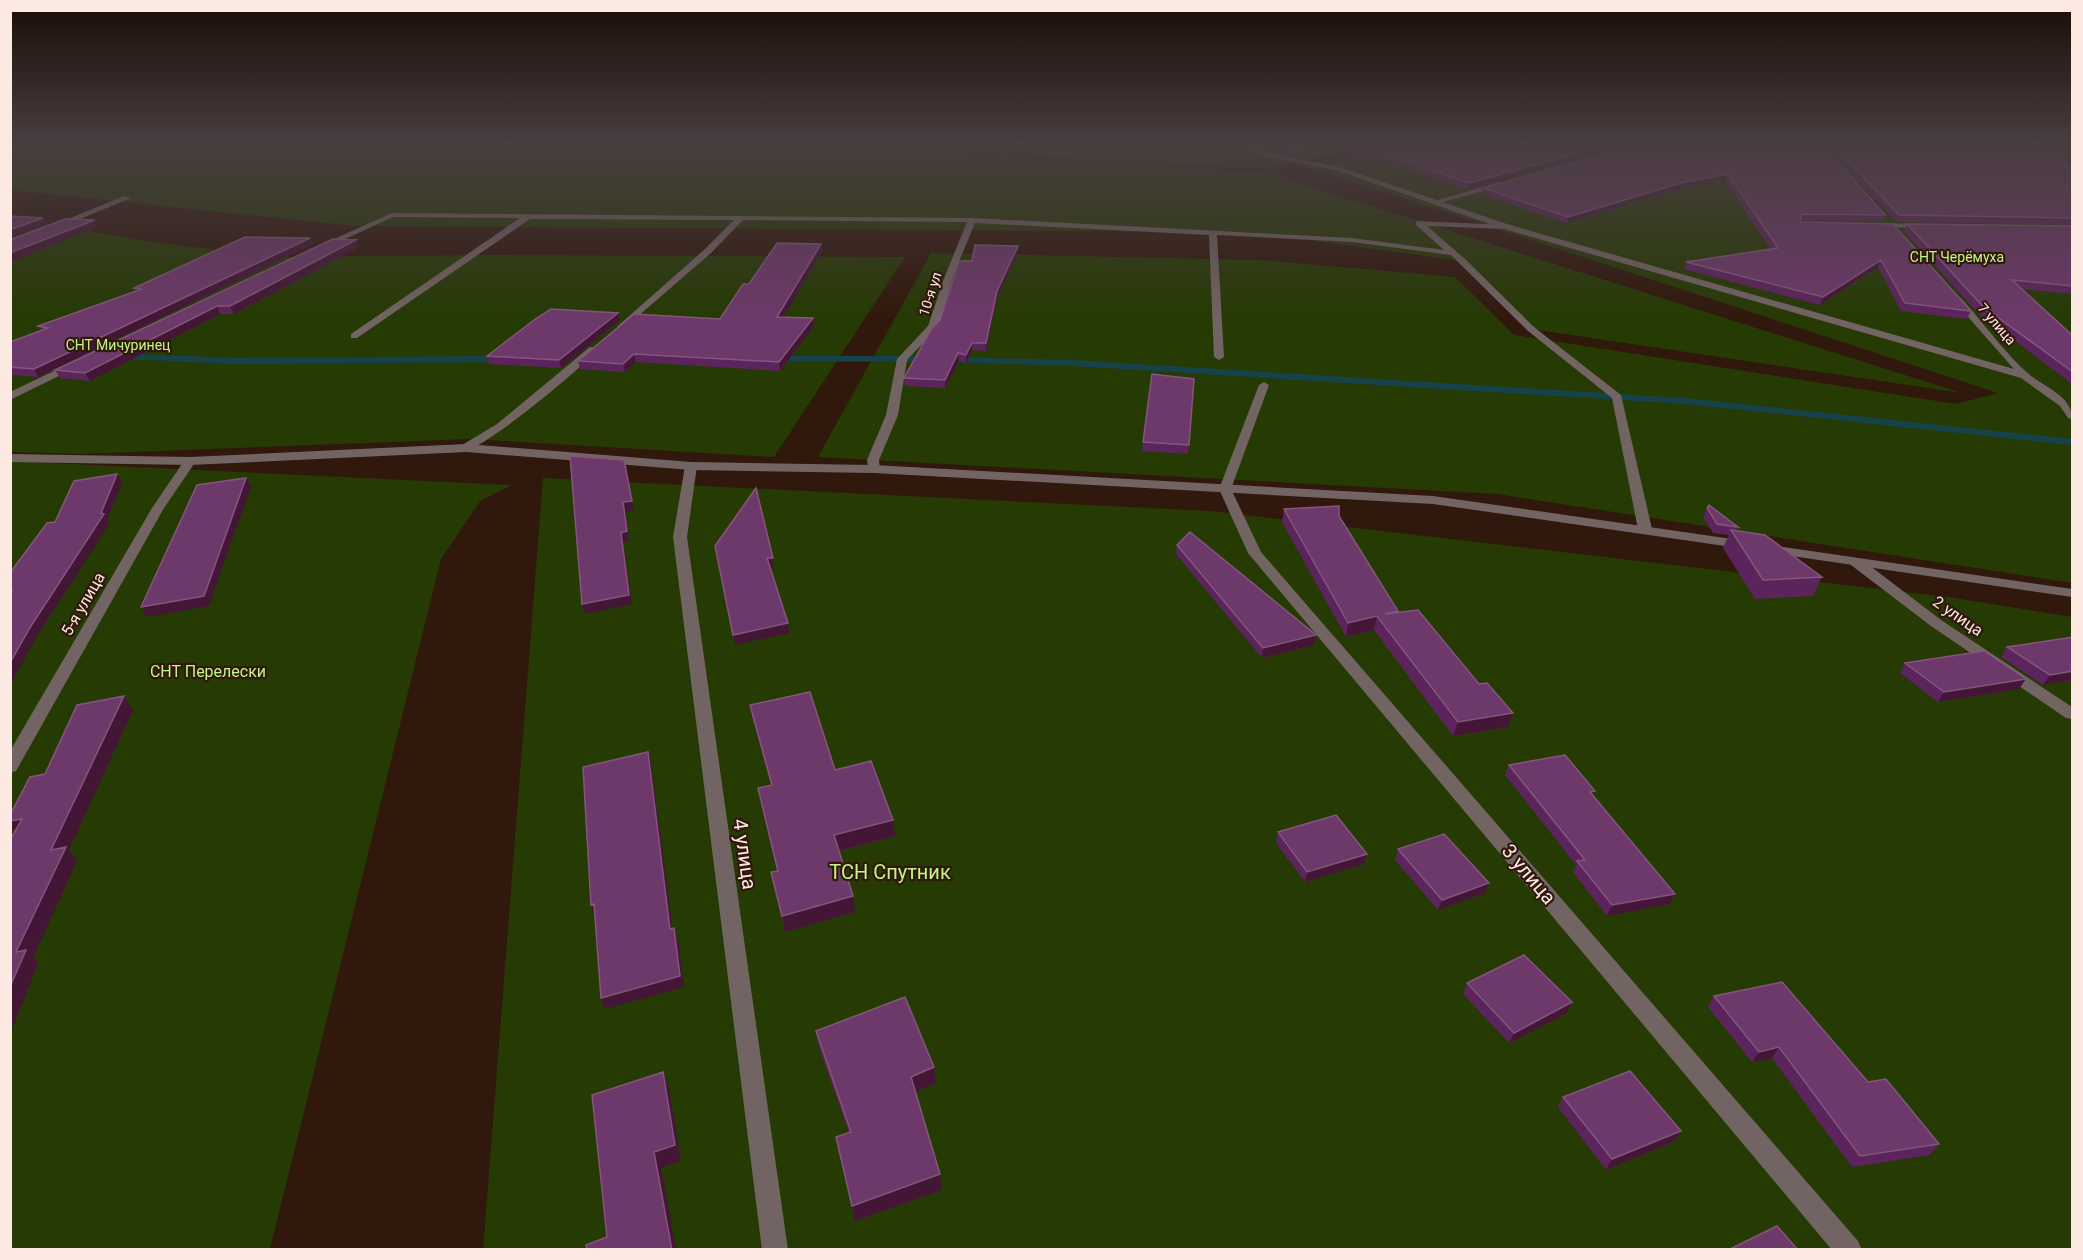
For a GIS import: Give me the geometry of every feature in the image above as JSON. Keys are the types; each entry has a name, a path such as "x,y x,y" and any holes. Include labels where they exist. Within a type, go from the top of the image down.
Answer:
{"street":[{"path":"45,230 120,201"},
{"path":"1432,201 1506,227 2025,376 2064,404 2073,416"},
{"path":"1435,202 1439,201"},
{"path":"306,254 370,223 392,215 739,220 972,220 1352,240 1451,253"},
{"path":"1884,216 1900,234"},
{"path":"354,336 527,217"},
{"path":"466,448 501,426 611,335 708,251 739,220"},
{"name":"10-я ул","path":"874,469 873,460 892,415 902,359 933,327 949,276 972,220"},
{"path":"1506,227 1419,223 1462,261 1531,329 1617,397 1645,529"},
{"path":"1869,225 1937,226"},
{"path":"1213,234 1219,357"},
{"name":"7 улица","path":"1955,296 2025,376"},
{"path":"10,396 82,360"},
{"path":"1225,489 1264,385"},
{"path":"10,458 190,461 466,448 692,465 874,469 1433,500 2073,593"},
{"name":"5-я улица","path":"10,767 158,508 190,461"},
{"name":"4 улица","path":"692,465 680,537 775,1250"},
{"name":"3 улица","path":"1225,489 1255,553 1849,1250"},
{"name":"2 улица","path":"1856,562 1936,624 2073,714"}],"green space":[{"path":"114,201 1355,201 1962,393 1531,329 1462,261 1250,232 355,226"},
{"name":"СНТ Черёмуха","path":"1411,201 2072,201 2072,583 1497,494 818,457 931,253 1261,260 1455,277 1514,335 1956,404 1998,393"},
{"name":"СНТ Мичуринец","path":"10,218 161,243 274,257 488,255 905,257 774,457 470,439 81,454 11,452"},
{"name":"СНТ Перелески","path":"11,461 512,485 481,500 441,559 270,1249 11,1250"},
{"name":"ТСН Спутник","path":"543,478 1210,511 1948,597 2072,617 2072,1249 483,1250"}],"building":[{"path":"1521,201 1622,201 1568,217"},
{"path":"1746,201 1873,201 1885,215 1802,214 1800,222 1893,224 1971,311 1905,303 1881,260 1823,297 1686,262 1778,248"},
{"path":"1886,201 2073,201 2073,218 1899,215"},
{"path":"10,216 43,218 10,230"},
{"path":"65,219 95,220 10,253 10,240"},
{"path":"1907,224 2073,226 2073,286 2012,280 2073,336 2073,372 1989,313"},
{"path":"245,237 310,238 34,369 10,367 10,342 48,328 38,326 142,289 134,288"},
{"path":"333,239 356,240 230,306 217,306 85,373 55,370"},
{"path":"777,243 821,244 777,317 813,318 779,362 634,354 623,364 578,361 634,314 720,319 743,284 749,284"},
{"path":"975,245 1018,246 997,291 986,343 972,343 966,355 958,353 945,380 904,378 932,328 940,320 959,261 972,261"},
{"path":"551,309 618,313 559,360 487,356 534,320"},
{"path":"1152,374 1194,379 1189,445 1143,442"},
{"path":"570,456 624,460 632,501 623,502 627,531 621,533 629,595 582,604"},
{"path":"117,474 101,513 104,514 31,626 10,663 10,593 12,591 10,591 10,573 47,523 55,522 74,481"},
{"path":"246,478 204,596 141,607 197,485"},
{"path":"756,488 773,558 767,558 788,623 733,635 715,546"},
{"path":"1709,505 1738,527 1717,524 1707,508"},
{"path":"1339,506 1339,516 1398,611 1385,614 1418,610 1479,684 1487,683 1513,713 1458,722 1377,616 1348,623 1284,509"},
{"path":"1731,530 1765,535 1822,577 1763,580"},
{"path":"1190,532 1316,635 1263,648 1177,545"},
{"path":"2073,637 2073,671 2050,675 2007,647"},
{"path":"1984,651 2026,679 1944,692 1905,663"},
{"path":"810,692 835,770 871,761 893,820 834,835 853,896 782,916 771,872 778,871 758,788 772,785 750,705"},
{"path":"124,696 51,850 66,847 16,952 26,950 10,987 10,840 22,819 10,821 10,815 30,777 45,774 77,705"},
{"path":"648,752 670,929 674,928 680,976 601,998 594,904 591,905 583,767"},
{"path":"1565,755 1595,791 1590,792 1675,894 1612,905 1577,861 1585,860 1509,765"},
{"path":"1336,815 1367,854 1307,872 1278,832"},
{"path":"1444,834 1489,883 1442,900 1398,849"},
{"path":"1524,955 1572,1002 1514,1033 1467,983"},
{"path":"1782,982 1868,1082 1886,1079 1939,1144 1860,1156 1779,1047 1759,1052 1714,996"},
{"path":"905,997 934,1067 911,1077 940,1174 852,1206 836,1137 851,1132 816,1031"},
{"path":"1630,1071 1681,1131 1612,1159 1563,1097"},
{"path":"663,1072 675,1145 654,1152 672,1250 587,1250 586,1245 607,1237 592,1095"},
{"path":"1777,1226 1798,1250 1728,1250"}],"waterway":[{"path":"65,354 234,361 505,359"},
{"path":"770,359 931,359"},
{"path":"950,360 1073,363 1685,401 2072,442"}]}
